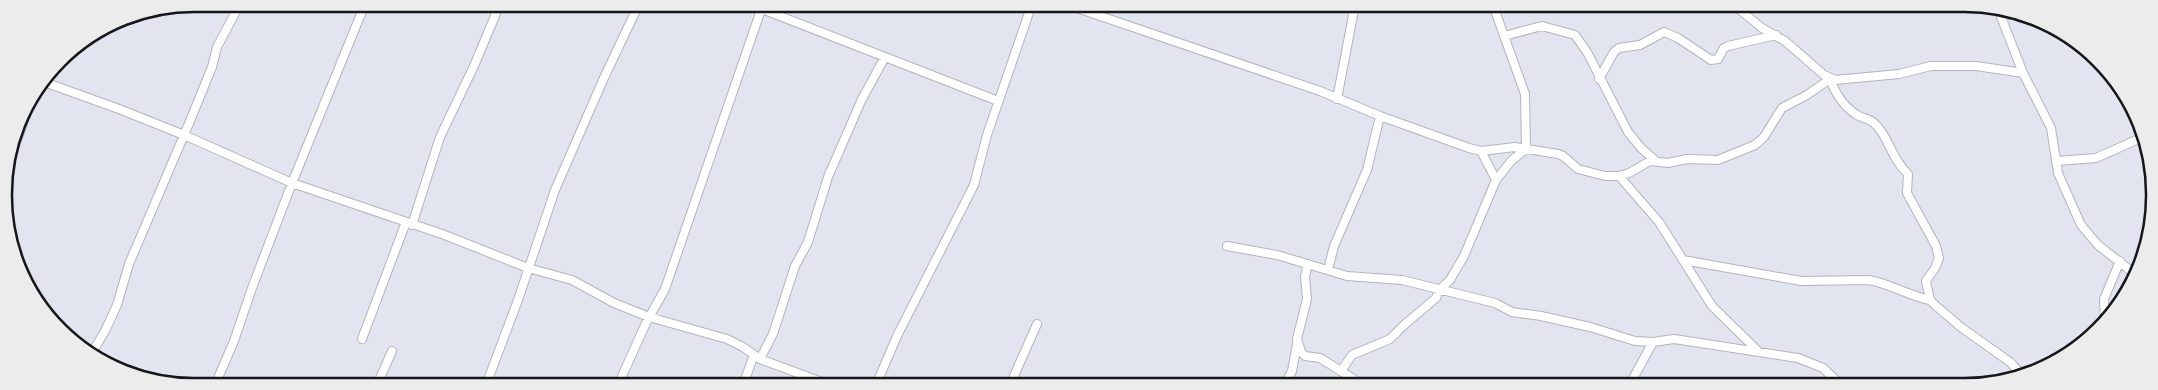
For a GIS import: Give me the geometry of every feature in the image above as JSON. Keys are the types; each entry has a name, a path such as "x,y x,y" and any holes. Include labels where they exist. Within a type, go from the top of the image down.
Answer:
{"street":[{"path":"95,347 110,321 129,264 212,67 216,47 236,12"},
{"path":"218,378 236,335 292,183 362,12"},
{"path":"362,339 409,224 440,137 474,66 497,12"},
{"path":"489,378 555,190 635,12"},
{"path":"621,378 649,316 665,288 760,12"},
{"path":"774,12 998,101"},
{"path":"879,378 897,336 974,185 998,101 1029,12"},
{"path":"1091,12 1380,116 1481,150 1509,147 1563,156 1571,164 1586,171 1605,176 1619,176 1638,168 1644,163 1656,161 1668,163 1687,159 1718,160 1744,151 1764,137 1782,108 1830,78"},
{"path":"1337,99 1354,12"},
{"path":"1495,12 1525,94 1526,149"},
{"path":"1743,12 1762,28 1776,35 1830,78 1841,80 1899,74 1931,66 1976,66 2023,73"},
{"path":"2001,17 2023,73 2050,128 2060,178 2084,230 2098,245 2130,270"},
{"path":"1504,36 1542,26 1559,32 1571,33 1579,38 1628,132 1641,148 1656,161"},
{"path":"1599,79 1614,52 1619,48 1643,44 1664,32 1678,38 1711,60 1718,59 1724,48 1728,46 1776,35"},
{"path":"746,378 757,357 773,334 795,266 808,242 828,177 862,99 885,57"},
{"path":"1830,78 1834,92 1845,104 1855,114 1874,122 1882,132 1897,163 1908,174 1907,193 1936,246 1938,258 1935,268 1926,281 1930,300"},
{"path":"50,84 184,135 292,183 528,268 572,280 614,303 649,316 727,339 757,357 812,378"},
{"path":"1328,270 1334,246 1367,170 1380,116"},
{"path":"2057,162 2096,158 2137,140"},
{"path":"1341,371 1348,359 1357,351 1390,339 1436,298 1439,290 1450,280 1464,256 1496,180 1512,160 1526,149"},
{"path":"1481,150 1496,180"},
{"path":"1619,176 1660,222 1712,306 1759,352"},
{"path":"1228,246 1270,253 1359,278 1402,280 1495,303 1512,312 1541,316 1590,327 1635,342 1674,339 1812,362 1823,368 1834,378"},
{"path":"1683,260 1800,281 1869,280 1880,282 1916,297 1930,300 1962,328 2010,362 2017,369"},
{"path":"2104,310 2104,299 2120,261"},
{"path":"1288,378 1292,370 1298,344 1300,321 1307,299 1305,276 1308,264"},
{"path":"1013,378 1037,324"},
{"path":"1633,378 1653,342"},
{"path":"1298,344 1305,356 1320,358 1352,378"},
{"path":"381,378 392,352"}]}
